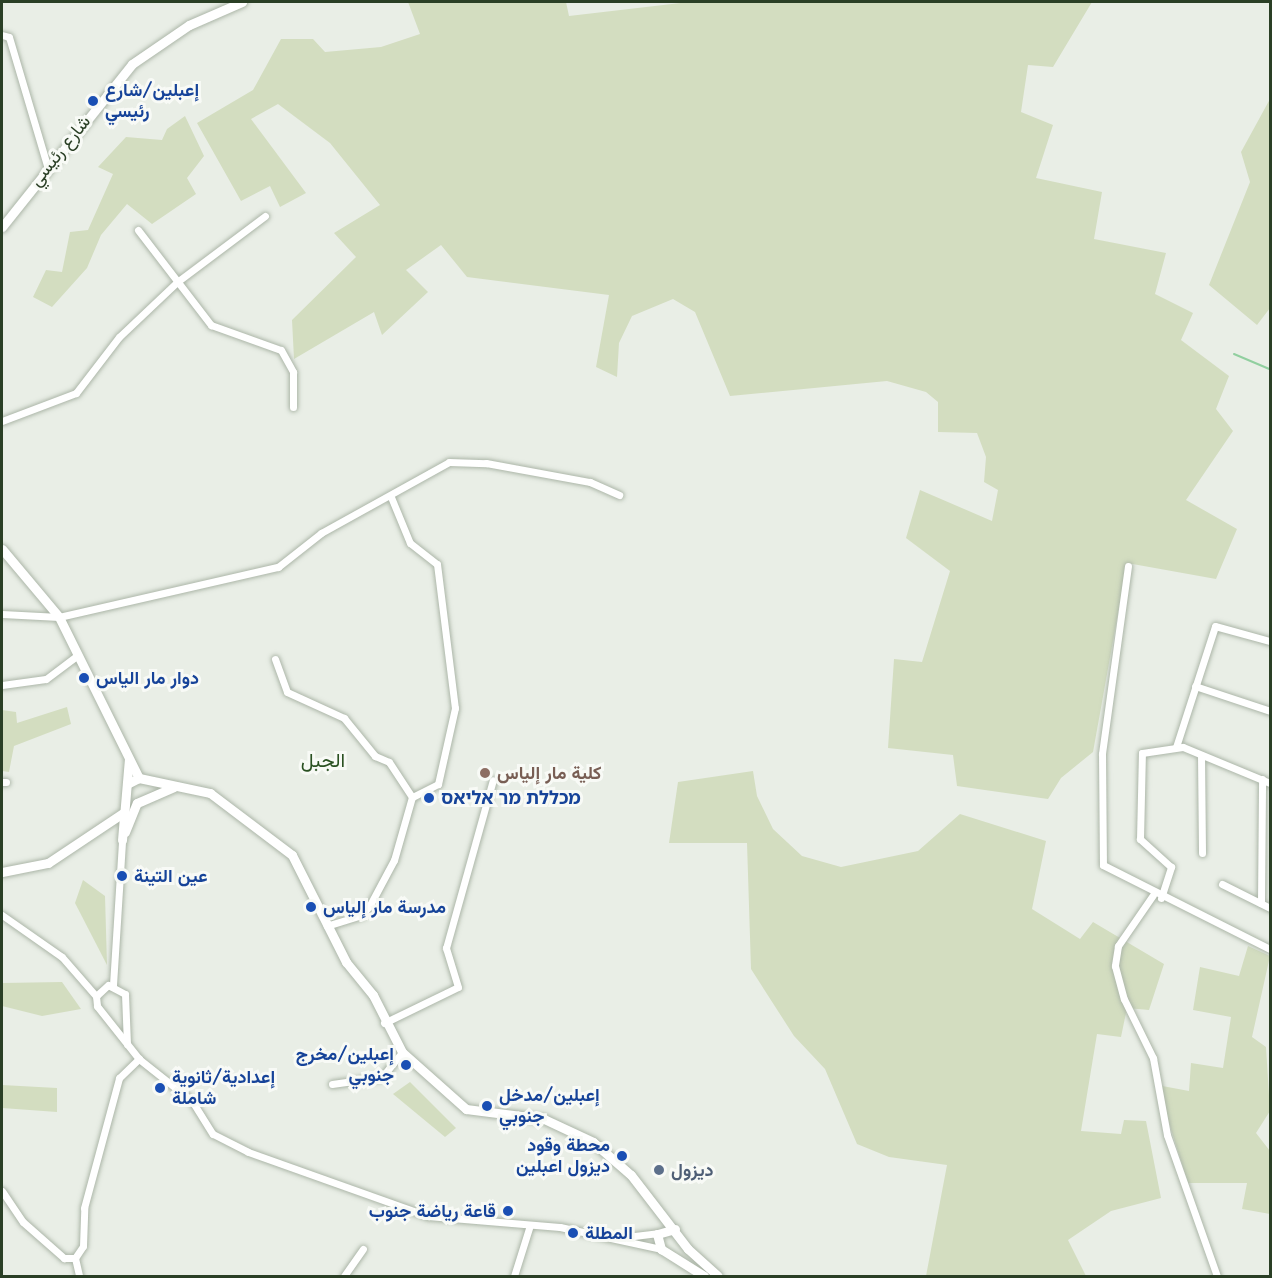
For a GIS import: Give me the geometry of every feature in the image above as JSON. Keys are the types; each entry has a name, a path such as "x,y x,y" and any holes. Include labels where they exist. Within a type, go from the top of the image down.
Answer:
{"main road":[{"name":"شارع رئيسي","path":"2,227 47,165 132,64 189,25 242,2"},
{"path":"2,549 59,617 76,656 129,753 140,779 140,801 122,840"},
{"path":"122,840 123,813 129,783 129,753"},
{"path":"129,783 140,779 210,793 292,855 346,962 373,995 384,1023 402,1052 466,1108 567,1126 631,1175 675,1229 688,1249 718,1276"},
{"path":"127,798 140,801 176,786"},
{"path":"2,872 48,863 123,813"},
{"path":"650,1199 660,1231 661,1249 704,1276"},
{"path":"660,1231 675,1229"},
{"path":"676,1260 688,1249"}],"street":[{"path":"2,35 9,37 47,165"},
{"path":"2,421 76,393 119,337 177,282 265,216"},
{"path":"138,230 211,325 281,350 293,372 293,407"},
{"path":"2,614 59,617 278,567 321,533 391,497 449,462 486,463 590,482 619,495"},
{"path":"327,926 362,915 370,905 394,860 412,797 438,784 455,708 437,564 410,543 391,497"},
{"path":"1128,566 1102,754 1103,865 1153,895 1270,950"},
{"path":"1176,747 1215,626 1270,641"},
{"path":"2,685 46,679 76,656"},
{"path":"275,659 287,692 344,718 375,756 389,762 412,797"},
{"path":"1196,686 1270,711"},
{"path":"1161,898 1171,867 1140,839 1139,761 1146,750 1176,747 1270,783"},
{"path":"1201,755 1202,852"},
{"path":"1261,903 1262,779"},
{"path":"384,1023 458,987 446,948 494,780"},
{"path":"113,985 122,840"},
{"path":"1222,884 1270,908"},
{"path":"1153,895 1118,946 1115,966 1124,999 1153,1058 1167,1135 1217,1276"},
{"path":"2,915 62,957 96,996 102,1013 139,1059 192,1101 213,1134 283,1167 428,1216 530,1225 623,1237 661,1249"},
{"path":"96,996 113,985"},
{"path":"113,985 125,994 122,1010 127,1044"},
{"path":"102,1013 122,1010"},
{"path":"332,1084 382,1077 402,1052"},
{"path":"79,1276 75,1258 83,1245 84,1208 119,1078 139,1059"},
{"path":"2,1191 23,1222 64,1258 75,1258"},
{"path":"514,1276 530,1225"},
{"path":"623,1237 660,1231"},
{"path":"344,1276 363,1249"}],"green space":[{"path":"408,2 566,2 569,16 689,2 1092,2 1053,67 1028,65 1021,112 1053,125 1036,178 1102,192 1094,239 1166,253 1155,294 1193,313 1181,340 1229,376 1216,409 1233,431 1186,500 1237,529 1216,579 1127,563 1093,752 1061,778 1048,799 957,786 953,755 888,748 894,659 922,662 950,571 906,538 920,490 992,521 998,490 984,482 986,457 977,433 938,432 938,402 926,392 887,381 730,396 695,312 673,299 632,316 619,343 617,377 596,367 609,295 467,277 441,245 406,270 428,292 382,335 374,312 294,359 292,320 356,257 334,233 380,205 330,143 278,104 251,119 306,193 280,207 270,186 241,201 197,123 253,90 281,39 313,39 325,52 381,47 420,34"},
{"path":"1270,99 1270,308 1257,325 1209,285 1250,182 1241,152"},
{"path":"185,116 204,156 187,178 196,194 152,224 127,204 101,235 87,268 52,307 33,297 46,270 62,272 70,232 88,230 113,174 98,167 126,137 162,140 167,129"},
{"path":"67,707 71,724 14,746 9,772 2,771 2,710 16,712 17,723"},
{"path":"753,771 757,796 773,829 802,856 841,867 918,851 960,814 1046,841 1032,909 1080,939 1093,922 1164,964 1149,1010 1127,1008 1121,1037 1097,1034 1081,1131 1121,1134 1124,1120 1146,1121 1161,1198 1111,1211 1068,1240 1086,1276 926,1276 947,1165 889,1157 857,1144 825,1069 794,1036 751,969 747,843 669,843 678,782"},
{"path":"83,880 105,896 107,965 75,903"},
{"path":"1248,946 1270,956 1252,1037 1266,1047 1270,1111 1256,1133 1270,1151 1270,1214 1242,1209 1247,1183 1188,1183 1157,1085 1189,1091 1191,1063 1223,1068 1231,1017 1193,1010 1200,967 1239,976"},
{"path":"62,982 81,1009 42,1016 2,1006 2,983"},
{"path":"410,1082 456,1128 445,1137 393,1094"},
{"path":"2,1085 57,1088 57,1112 2,1108"}],"waterway":[{"path":"1234,354 1270,369"}],"place":[{"name":"إعبلين/شارع رئيسي","path":"93,101"},
{"name":"دوار مار الياس","path":"84,678"},
{"name":"كلية مار إلياس","path":"485,773"},
{"name":"מכללת מר אליאס","path":"429,798"},
{"name":"عين التينة","path":"122,876"},
{"name":"مدرسة مار إلياس","path":"311,907"},
{"name":"إعبلين/مخرج جنوبي","path":"406,1065"},
{"name":"إعدادية/ثانوية شاملة","path":"160,1088"},
{"name":"إعبلين/مدخل جنوبي","path":"487,1106"},
{"name":"محطة وقود ديزول اعبلين","path":"622,1156"},
{"name":"ديزول","path":"659,1170"},
{"name":"قاعة رياضة جنوب","path":"508,1211"},
{"name":"المطلة","path":"573,1233"}],"district":[{"name":"الجبل","path":"323,759"}]}
